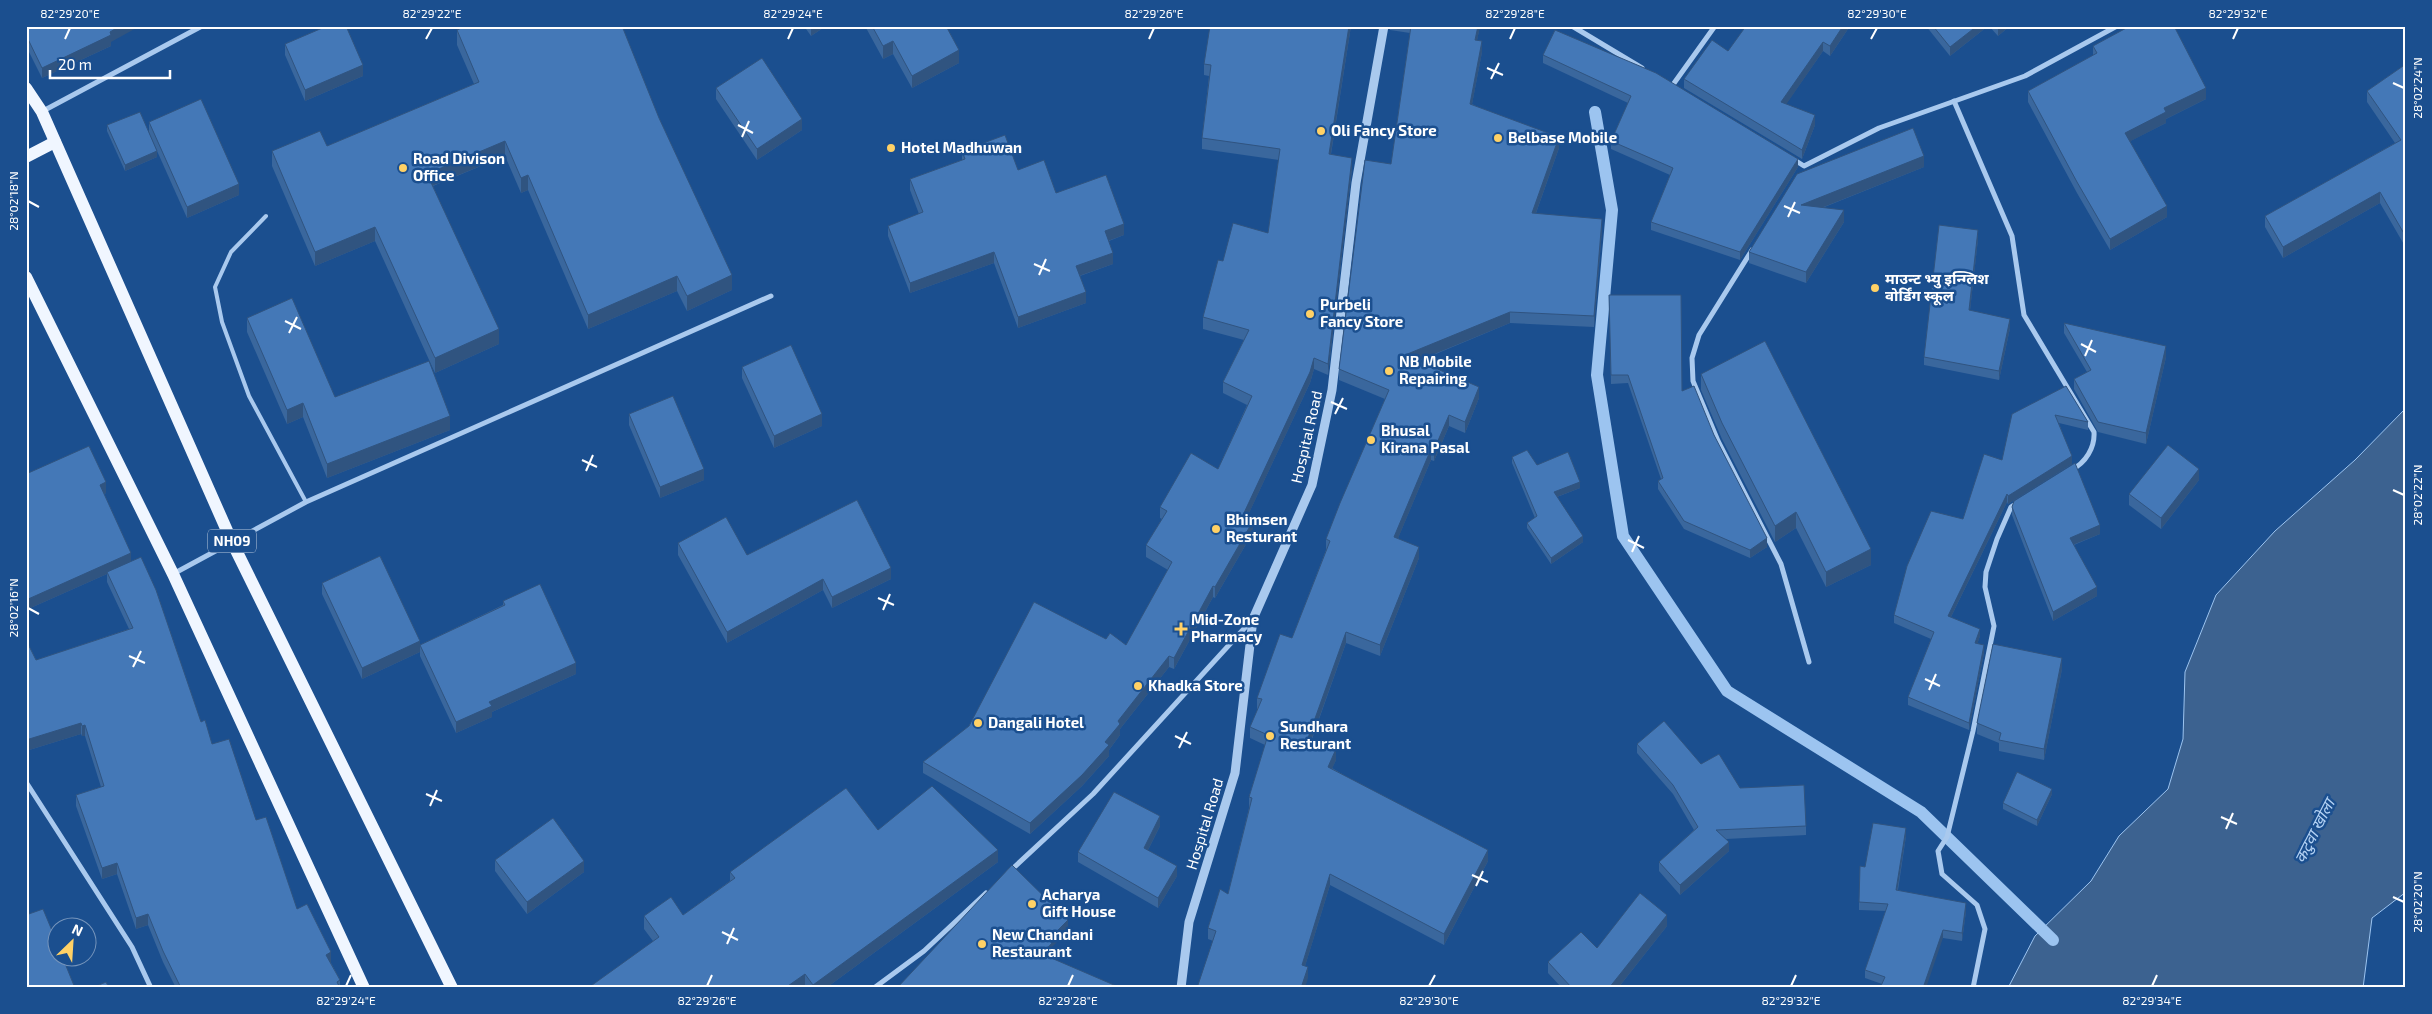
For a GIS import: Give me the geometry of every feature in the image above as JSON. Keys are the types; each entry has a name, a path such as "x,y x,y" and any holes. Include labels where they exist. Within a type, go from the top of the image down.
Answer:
{"main road":[{"name":"NH09","path":"26,88 42,112 232,542 452,988"},
{"path":"26,157 55,142"},
{"path":"26,277 173,574 364,988"}],"street":[{"path":"42,112 202,26"},
{"name":"Hospital Road","path":"1180,988 1189,922 1235,772 1253,619 1312,485 1332,390 1356,183 1384,26"},
{"path":"1572,26 1648,72"},
{"path":"1672,86 1715,26"},
{"path":"1799,174 1804,166 1879,128 2026,76 2117,26"},
{"path":"1664,81 1680,91"},
{"path":"1954,101 2012,236 2024,315 2094,432 2094,442 2080,465 2062,474"},
{"path":"1788,156 1804,166"},
{"path":"1757,242 1699,335 1692,358 1693,381 1718,441 1781,564 1809,662"},
{"path":"173,574 306,502 771,296"},
{"path":"1973,988 1985,929 1977,905 1942,874 1938,851 1947,837 1973,731 1994,626 1985,587 1986,572 1996,539 2011,507 2026,498"},
{"path":"1001,879 1093,794 1253,619"},
{"path":"26,782 132,947 151,988"},
{"path":"874,988 924,952 994,886"}],"lane":[{"path":"266,216 231,252 215,287 222,322 249,396 306,502"}],"water":[{"name":"कटुवा खोला","path":"2406,408 2406,892 2372,918 2363,988 2008,988 2035,936 2091,881 2119,836 2168,789 2183,739 2185,672 2216,595 2275,531 2355,460"}],"building":[{"path":"26,26 120,26 110,32 111,35 42,68 26,35"},
{"path":"327,26 346,26 363,65 305,90 285,44"},
{"path":"466,26 622,26 659,118 732,275 687,296 677,276 588,315 528,175 521,178 505,141 427,174 499,329 435,358 375,227 315,252 272,151 320,131 327,146 479,82 457,30"},
{"path":"872,26 946,26 959,50 912,76 893,41 883,46"},
{"path":"1210,26 1349,26 1329,154 1352,158 1328,364 1314,358 1310,372 1243,515 1253,521 1215,587 1213,586 1174,658 1169,656 1118,721 1120,724 1105,742 1109,745 1082,775 1030,823 923,762 969,726 1034,602 1106,639 1110,633 1126,645 1172,562 1146,545 1167,511 1160,507 1191,453 1218,469 1252,396 1223,382 1249,330 1203,317 1218,260 1223,261 1233,223 1268,233 1280,149 1202,138 1211,65 1204,64"},
{"path":"1411,26 1478,26 1475,40 1482,41 1470,104 1559,137 1532,213 1602,219 1594,316 1510,312 1405,355 1479,387 1465,422 1449,415 1434,450 1431,449 1394,537 1419,547 1380,645 1346,632 1308,738 1336,749 1328,767 1488,850 1444,934 1330,874 1302,965 1308,967 1301,988 1197,988 1216,931 1208,928 1220,889 1228,894 1252,798 1249,797 1268,735 1250,727 1262,699 1257,698 1280,634 1292,638 1330,541 1326,539 1340,503 1389,390 1339,369 1365,160 1391,164"},
{"path":"1746,26 1843,26 1830,46 1823,42 1781,102 1815,115 1802,150 1684,79 1712,40 1728,51"},
{"path":"1933,26 1977,26 1950,47"},
{"path":"2130,26 2174,26 2206,88 2164,108 2166,112 2125,133 2167,206 2110,239 2028,91 2097,53 2093,46"},
{"path":"1555,30 1656,73 1798,159 1740,252 1651,222 1673,168 1611,141 1631,96 1543,55"},
{"path":"762,58 802,119 757,149 716,88"},
{"path":"2406,64 2406,237 2380,192 2283,247 2265,216 2401,140 2367,91"},
{"path":"201,99 239,184 187,207 149,122"},
{"path":"140,112 157,151 125,165 107,125"},
{"path":"1913,128 1924,156 1801,205 1844,210 1806,272 1749,252 1797,174"},
{"path":"1005,135 1018,170 1044,160 1056,193 1106,175 1124,224 1105,231 1113,253 1076,266 1086,292 1018,317 994,252 910,283 888,226 923,212 910,179 965,159 962,151"},
{"path":"1939,225 1978,230 1969,310 2010,319 1999,371 1924,357"},
{"path":"1609,295 1681,295 1682,391 1694,386 1714,435 1767,538 1750,550 1684,521 1658,481 1663,478 1628,375 1611,375"},
{"path":"292,298 335,397 429,361 450,416 327,464 303,403 287,410 247,318"},
{"path":"2064,323 2166,346 2146,433 2098,422 2074,379 2091,370"},
{"path":"1765,341 1871,549 1826,572 1796,512 1775,526 1722,423 1701,374"},
{"path":"791,345 822,414 774,436 742,367"},
{"path":"2066,386 2088,422 2055,415 2072,456 2008,496 2007,494 1948,616 1980,629 1975,643 1984,645 1969,723 1908,697 1934,632 1894,615 1907,566 1931,511 1963,519 1984,454 2002,460 2012,414"},
{"path":"673,396 704,469 660,487 629,414"},
{"path":"2168,445 2199,469 2161,518 2129,494"},
{"path":"89,446 106,482 100,485 131,553 26,600 26,474"},
{"path":"1527,450 1537,465 1568,452 1580,482 1554,492 1583,536 1551,558 1527,523 1537,516 1512,457"},
{"path":"2075,463 2100,525 2070,538 2097,587 2053,612 2012,507 2014,501"},
{"path":"857,500 891,568 832,597 823,579 727,632 678,543 726,517 747,555"},
{"path":"380,556 420,641 362,668 322,583"},
{"path":"141,557 156,590 201,722 205,720 212,744 229,739 256,820 266,817 297,909 307,904 331,952 326,955 340,980 337,982 340,988 181,988 148,914 136,918 117,863 102,868 76,795 104,786 85,725 82,726 81,723 26,740 26,640 36,660 133,628 107,572"},
{"path":"540,584 576,663 489,702 492,706 456,722 420,645 505,605 503,601"},
{"path":"1993,644 2062,658 2044,749 1999,740 2001,733 1977,723"},
{"path":"1664,721 1701,764 1719,754 1740,788 1804,785 1806,826 1716,830 1729,842 1680,885 1659,862 1698,827 1673,785 1637,744"},
{"path":"2017,772 2052,789 2037,820 2003,803"},
{"path":"932,786 998,850 813,985 805,974 785,988 588,988 659,937 644,916 671,897 683,915 735,878 730,872 846,788 878,830"},
{"path":"1114,792 1160,816 1144,848 1177,866 1158,898 1078,852"},
{"path":"553,818 584,861 527,902 495,860"},
{"path":"1873,823 1906,828 1896,890 1966,903 1962,933 1943,930 1923,988 1880,988 1885,977 1865,970 1888,904 1859,902 1860,866 1865,867"},
{"path":"1012,865 1068,920 1048,940 1052,943 1042,954 1121,988 897,988"},
{"path":"1640,893 1667,915 1609,988 1572,988 1548,962 1581,932 1597,948"},
{"path":"43,909 48,921 48,966 66,966 75,988 26,988 26,915"},
{"path":"106,982 109,988 92,988"}],"waterway":[{"path":"1595,112 1612,210 1597,375 1623,536 1727,691 1921,812 2053,940"}],"place":[{"name":"Oli Fancy Store","path":"1321,131"},
{"name":"Belbase Mobile","path":"1498,138"},
{"name":"Hotel Madhuwan","path":"891,148"},
{"name":"Road Divison Office","path":"403,168"},
{"name":"माउन्ट भ्यु इन्ग्लिश वोर्डिंग स्कूल","path":"1875,288"},
{"name":"Purbeli Fancy Store","path":"1310,314"},
{"name":"NB Mobile Repairing","path":"1389,371"},
{"name":"Bhusal Kirana Pasal","path":"1371,440"},
{"name":"Bhimsen Resturant","path":"1216,529"},
{"name":"Mid-Zone Pharmacy","path":"1181,629"},
{"name":"Khadka Store","path":"1138,686"},
{"name":"Dangali Hotel","path":"978,723"},
{"name":"Sundhara Resturant","path":"1270,736"},
{"name":"Acharya Gift House","path":"1032,904"},
{"name":"New Chandani Restaurant","path":"982,944"}]}
